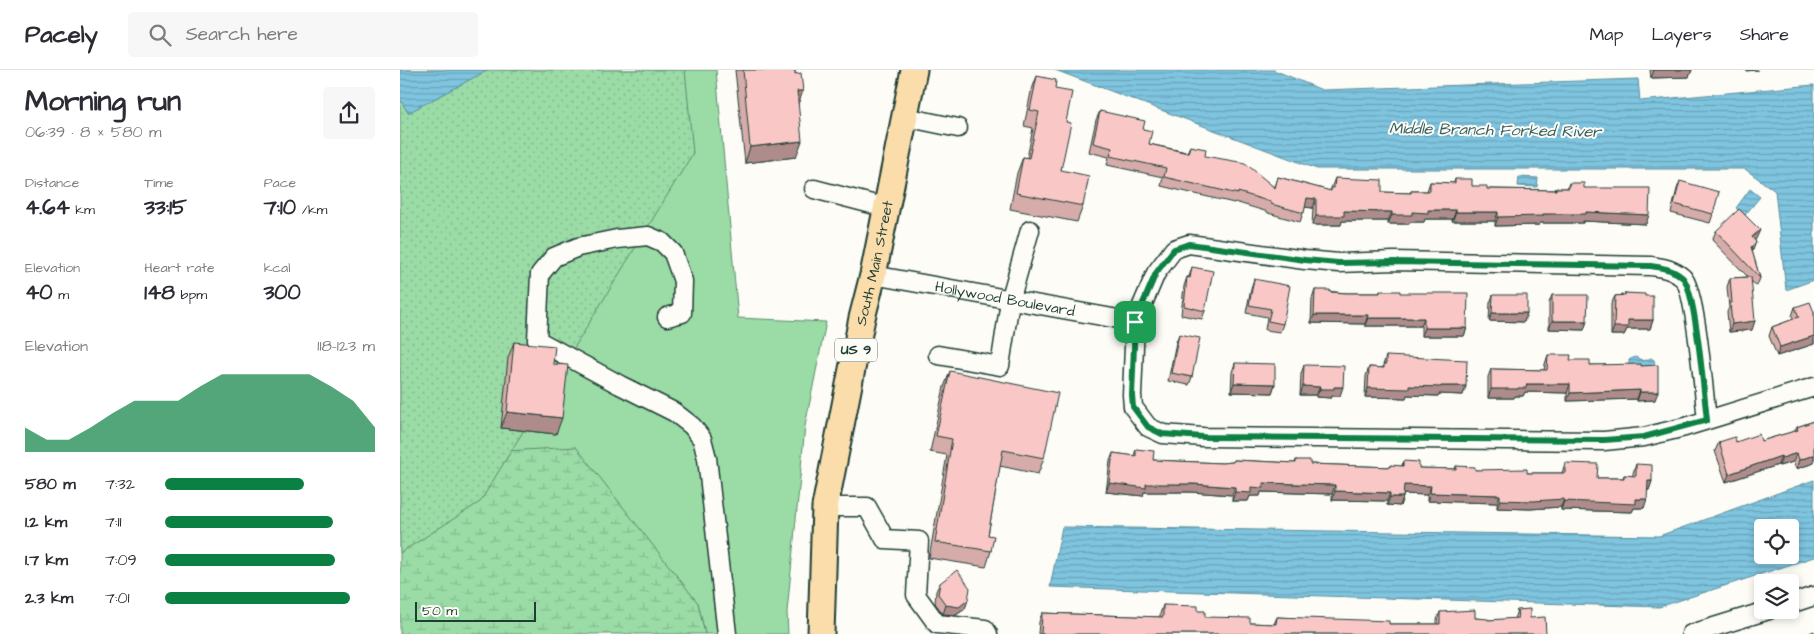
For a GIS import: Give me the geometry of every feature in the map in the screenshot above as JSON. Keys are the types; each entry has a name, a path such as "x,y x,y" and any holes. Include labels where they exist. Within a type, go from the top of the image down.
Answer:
{"highway":[{"name":"South Main Street","path":"822,634 825,507 860,327 874,275 914,70"}],"street":[{"path":"905,117 958,128"},
{"path":"814,189 887,208"},
{"path":"938,355 1000,366 1010,301 1030,230"},
{"path":"667,317 682,314 683,281 673,253 662,242 648,236 578,246 554,257 540,274 537,340 674,412 692,426 702,440 707,458 727,634"},
{"path":"1707,420 1694,309 1684,280 1670,269 1651,266 1498,263 1338,263 1189,244 1174,249 1156,273 1135,322 1133,407 1148,427 1162,434 1203,437 1604,440 1644,437 1707,420 1814,386"},
{"name":"Hollywood Boulevard","path":"874,275 1135,322"},
{"path":"825,507 867,507 885,539 919,542 916,595 937,624 985,629 988,634"},
{"path":"1799,601 1814,596"},
{"path":"1691,634 1754,615"}],"green space":[{"path":"400,70 685,70 693,153 480,502 400,553"},
{"path":"501,70 716,70 738,318 826,322 805,426 787,612 788,634 705,634 698,603 471,453"},
{"path":"400,368 471,453 576,447 698,603 705,634 400,634"}],"water":[{"path":"400,70 488,70 408,113 400,99"},
{"name":"Middle Branch Forked River","path":"1055,70 1274,70 1322,90 1638,79 1640,101 1814,85 1814,280 1786,290 1775,191 1745,169 1317,169"},
{"path":"1519,177 1538,178 1537,187 1518,186"},
{"path":"1750,189 1760,197 1745,215 1736,208"},
{"path":"1635,357 1644,361 1651,358 1654,360 1654,368 1629,366 1629,360"},
{"path":"1814,480 1814,557 1799,562 1799,519 1754,519 1754,564 1792,564 1761,574 1754,574 1754,576 1659,607 1050,587 1062,527 1659,536"}],"building":[{"path":"743,70 795,70 795,74 801,73 803,91 797,91 802,141 750,147"},
{"path":"1037,76 1056,80 1055,89 1072,92 1066,122 1071,123 1061,170 1089,176 1083,206 1016,193 1023,157 1029,158 1039,112 1030,110"},
{"path":"1100,111 1145,121 1143,129 1152,131 1149,144 1188,153 1190,146 1206,149 1205,156 1245,163 1275,188 1278,177 1331,191 1331,188 1334,188 1335,178 1382,180 1382,192 1411,193 1411,191 1430,191 1430,182 1455,183 1455,179 1472,179 1472,186 1487,186 1487,189 1556,190 1556,188 1569,188 1569,183 1584,183 1584,188 1650,188 1649,215 1586,212 1586,214 1498,217 1498,212 1428,210 1428,213 1412,212 1412,215 1392,215 1392,212 1344,211 1344,216 1316,216 1316,199 1307,198 1304,213 1238,192 1238,194 1164,177 1166,168 1110,156 1112,148 1093,143"},
{"path":"1680,181 1719,192 1713,214 1674,204"},
{"path":"1739,209 1760,230 1752,237 1756,242 1751,247 1760,278 1716,231"},
{"path":"1192,267 1213,271 1205,311 1184,306 1187,277 1190,278"},
{"path":"1751,277 1755,321 1732,324 1730,278"},
{"path":"1254,279 1290,286 1283,324 1268,321 1271,309 1249,305"},
{"path":"1315,290 1347,293 1400,291 1400,293 1468,293 1467,328 1424,328 1424,318 1368,318 1368,315 1314,315"},
{"path":"1625,293 1653,296 1653,320 1628,320 1628,327 1614,327 1615,296 1625,295"},
{"path":"1493,295 1527,295 1527,313 1492,313"},
{"path":"1552,295 1588,295 1587,321 1552,321"},
{"path":"1810,302 1814,312 1814,336 1780,347 1772,327 1799,317 1795,307"},
{"path":"1179,334 1200,338 1192,377 1171,373"},
{"path":"514,342 555,346 553,364 568,365 562,418 507,412"},
{"path":"1548,355 1571,355 1570,360 1590,360 1590,365 1658,365 1658,392 1640,392 1640,390 1570,393 1570,384 1527,384 1526,388 1491,389 1491,369 1547,370"},
{"path":"1386,356 1467,360 1466,386 1409,386 1409,389 1368,388 1369,367 1384,368"},
{"path":"1235,363 1275,364 1275,384 1234,383"},
{"path":"1304,365 1344,366 1343,387 1320,389 1320,387 1303,386"},
{"path":"950,371 1058,393 1044,458 1003,450 988,535 994,536 991,551 935,542 952,439 936,436"},
{"path":"1814,421 1814,455 1799,460 1797,453 1782,458 1781,456 1729,474 1719,442 1735,437 1736,442 1759,434 1761,441 1798,430 1797,427"},
{"path":"1136,449 1154,451 1153,460 1222,463 1233,462 1234,460 1296,463 1296,460 1310,460 1310,464 1391,467 1391,465 1403,466 1403,461 1419,462 1419,468 1456,469 1456,466 1475,467 1475,470 1527,469 1527,473 1565,473 1565,463 1598,464 1597,478 1624,478 1624,475 1636,476 1636,464 1652,465 1652,481 1648,481 1647,499 1636,499 1636,504 1564,501 1564,499 1533,501 1500,500 1500,495 1430,493 1431,486 1404,485 1403,497 1390,497 1390,493 1335,491 1335,485 1263,483 1263,488 1251,487 1251,493 1235,492 1235,487 1194,484 1146,484 1146,488 1109,483 1113,453 1136,456"},
{"path":"957,570 970,588 968,600 959,607 946,605 938,594 940,583"},
{"path":"1163,605 1198,606 1198,611 1205,611 1205,617 1250,618 1250,623 1276,624 1277,617 1389,621 1389,624 1440,624 1440,612 1475,610 1475,618 1488,620 1518,618 1517,610 1530,609 1530,618 1545,617 1546,634 1041,634 1042,613 1163,617"}],"route":[{"path":"1189,244 1338,263 1394,262 1651,266 1670,269 1684,280 1694,309 1707,420 1644,437 1604,440 1203,437 1162,434 1148,427 1133,407 1135,322 1156,273 1174,249 1189,244"}]}
